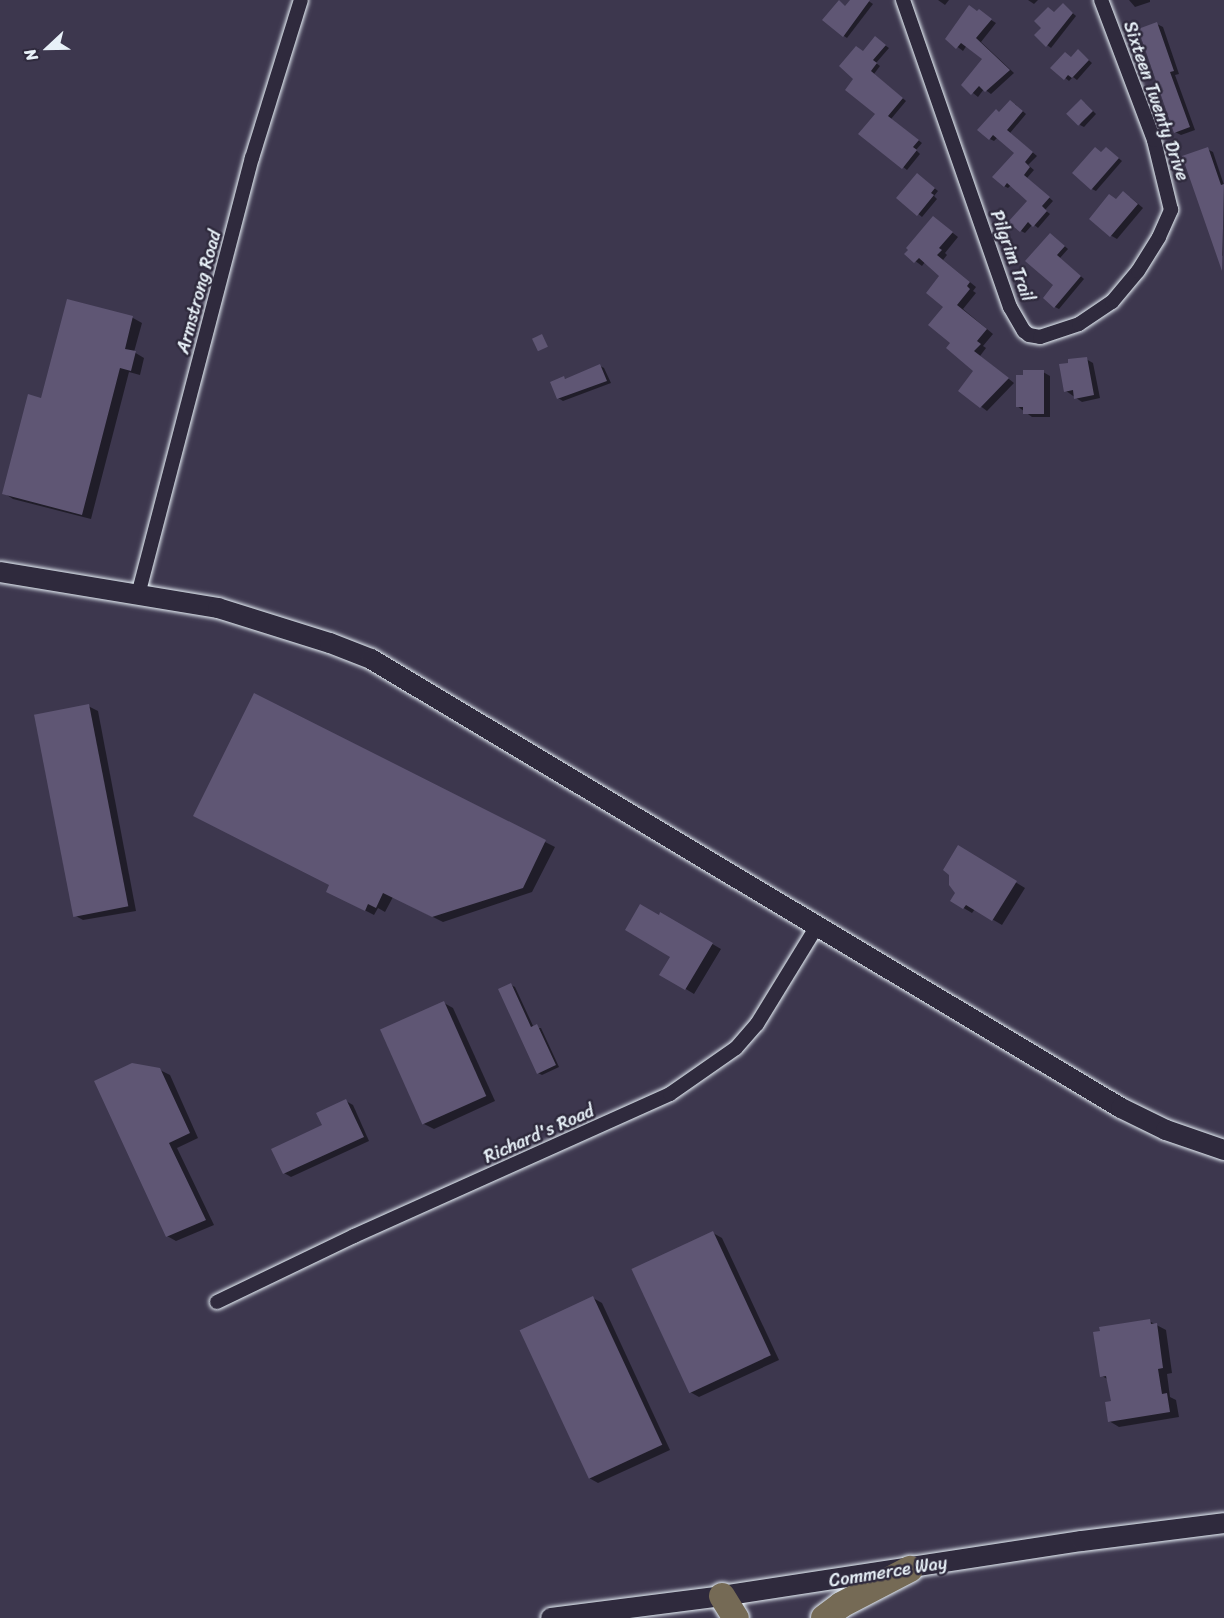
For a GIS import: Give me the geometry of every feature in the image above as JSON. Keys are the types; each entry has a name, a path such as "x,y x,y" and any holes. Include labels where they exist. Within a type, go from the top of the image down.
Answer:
{"highway":[{"path":"824,1618 841,1605 909,1569"},
{"path":"721,1607 736,1618"}],"street":[{"name":"Armstrong Road","path":"138,595 252,158 301,0"},
{"name":"Pilgrim Trail","path":"903,0 1010,307 1024,331 1034,336 1050,335 1079,324 1105,309 1138,271 1169,215"},
{"name":"Sixteen Twenty Drive","path":"1101,0 1154,140 1171,201 1169,215"},
{"path":"0,572 218,608 330,643 371,659 1121,1108 1166,1130 1224,1150"},
{"name":"Richard's Road","path":"217,1302 354,1236 670,1094 710,1068 746,1036 781,989 817,927"},
{"name":"Commerce Way","path":"551,1618 721,1607 909,1569 1082,1541 1224,1523"}],"building":[{"path":"839,0 845,6 850,0 870,0 843,37 822,20"},
{"path":"1063,3 1073,13 1046,47 1034,35 1041,28 1034,21 1048,7 1054,12"},
{"path":"969,5 992,19 976,38 1010,70 985,92 979,86 971,95 961,85 982,59 961,43 956,49 945,39"},
{"path":"1157,22 1174,71 1170,72 1190,127 1174,133 1138,29"},
{"path":"875,36 886,45 873,60 877,63 871,71 903,98 888,116 919,140 913,147 917,150 902,169 858,134 875,114 845,90 853,79 839,66 856,46 863,51"},
{"path":"1078,49 1089,60 1072,78 1068,75 1064,80 1050,68 1065,52 1071,57"},
{"path":"1081,99 1093,111 1078,126 1066,114"},
{"path":"1010,100 1023,111 1007,130 1033,152 1025,162 1030,167 1024,175 1050,197 1042,206 1047,211 1033,227 1028,222 1020,232 1008,222 1027,201 1007,183 1004,187 992,177 1014,153 993,135 989,140 977,130 996,109 999,112"},
{"path":"1095,147 1101,152 1106,147 1119,158 1091,190 1072,173"},
{"path":"1208,147 1221,185 1224,184 1222,271 1182,156"},
{"path":"917,173 935,188 931,193 934,195 917,216 896,198"},
{"path":"1123,191 1138,204 1110,237 1089,219 1109,194 1116,199"},
{"path":"933,216 953,232 939,248 942,250 937,255 970,282 967,286 970,289 957,305 987,329 977,341 981,344 974,351 1009,378 980,408 958,391 973,371 946,348 950,343 928,325 943,307 926,293 939,276 919,258 914,263 904,254 908,250 906,248"},
{"path":"1050,233 1065,246 1057,255 1081,276 1054,308 1043,298 1053,285 1025,261"},
{"path":"67,299 133,316 125,349 136,351 131,371 120,368 82,515 2,494 28,394 41,398"},
{"path":"542,334 548,347 538,351 532,339"},
{"path":"1087,357 1094,395 1074,399 1073,390 1064,392 1059,364 1068,363 1068,359"},
{"path":"600,364 607,381 557,399 550,382 564,376 565,379"},
{"path":"1023,370 1044,370 1044,414 1023,414 1023,407 1016,407 1016,375 1023,375"},
{"path":"254,693 546,840 523,888 432,917 383,893 376,908 368,904 365,911 326,892 329,885 193,816"},
{"path":"89,704 128,906 73,917 34,715"},
{"path":"958,845 1017,881 992,921 966,905 963,909 950,901 955,893 949,885 949,875 943,870"},
{"path":"640,904 659,915 660,912 713,943 685,990 659,975 670,957 625,930"},
{"path":"511,983 531,1027 537,1024 556,1065 537,1074 498,989"},
{"path":"444,1001 486,1096 422,1124 380,1029"},
{"path":"132,1063 160,1068 190,1133 169,1143 206,1220 166,1237 94,1081"},
{"path":"346,1099 364,1137 283,1174 271,1149 322,1125 316,1113"},
{"path":"713,1231 771,1355 689,1393 631,1269"},
{"path":"593,1296 662,1445 589,1479 520,1330"},
{"path":"1150,1319 1151,1324 1157,1323 1163,1368 1158,1369 1162,1394 1167,1393 1170,1412 1108,1422 1105,1402 1111,1401 1106,1376 1100,1377 1093,1332 1100,1331 1099,1327"}]}
